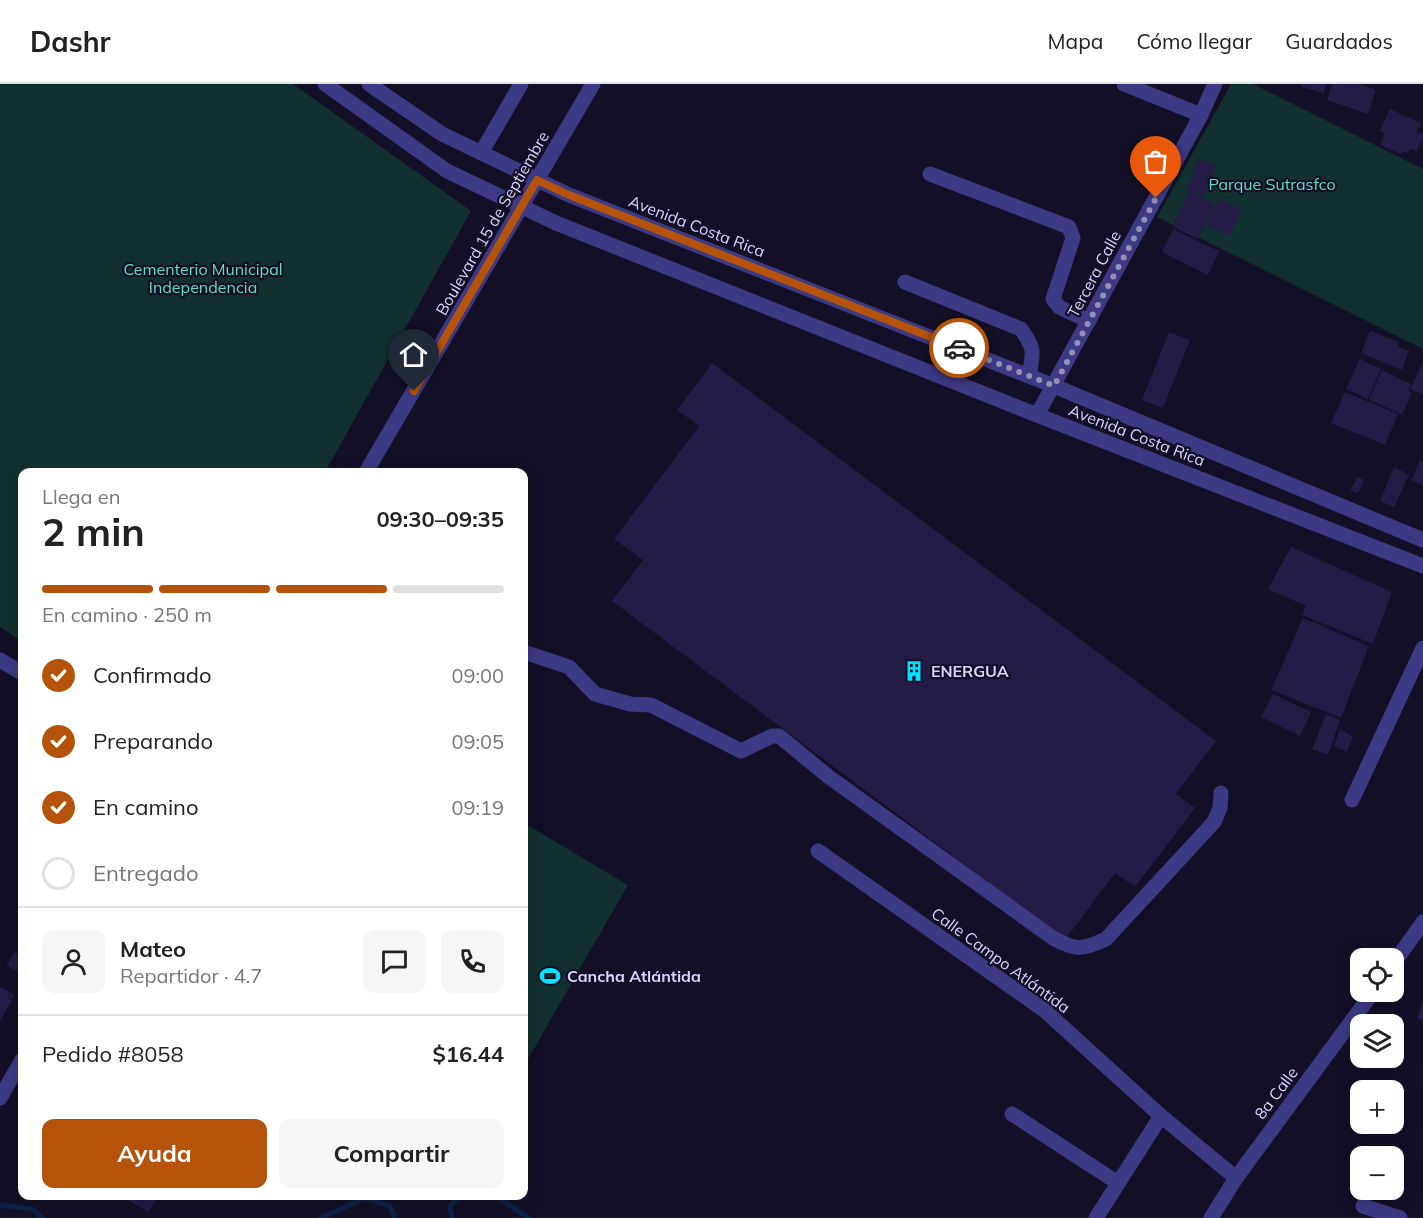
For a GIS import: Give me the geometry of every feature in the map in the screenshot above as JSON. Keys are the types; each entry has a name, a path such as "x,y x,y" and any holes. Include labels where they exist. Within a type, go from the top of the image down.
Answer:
{"street":[{"name":"Avenida Costa Rica","path":"325,84 447,171 556,223 1423,566"},
{"name":"Avenida Costa Rica","path":"369,84 442,134 569,195 1054,386 1423,540"},
{"path":"481,153 521,84"},
{"name":"Boulevard 15 de Septiembre","path":"368,468 593,84"},
{"path":"1124,84 1201,115"},
{"name":"Tercera Calle","path":"1037,415 1201,115 1215,84"},
{"path":"930,174 1069,227 1073,238 1053,299 1059,307 1089,321"},
{"path":"904,282 1021,329 1033,351 1029,376"},
{"path":"1352,800 1423,648"},
{"path":"528,653 569,667 595,694 630,704 651,705 741,751 772,736 779,736 829,777 1053,938 1068,946 1087,948 1106,939 1214,822 1220,808 1221,793"},
{"path":"0,660 18,671"},
{"name":"Calle Campo Atlántida","path":"818,851 1044,1010 1161,1116 1236,1178"},
{"path":"1404,949 1423,922"},
{"name":"8a Calle","path":"1211,1218 1236,1178 1366,1002"},
{"path":"0,1098 18,1067"},
{"path":"1012,1114 1118,1183"},
{"path":"1096,1218 1161,1116"},
{"path":"1363,1206 1400,1218"}],"green space":[{"name":"Cementerio Municipal Independencia","path":"0,84 293,84 471,211 327,468 18,468 18,639 0,627"},
{"name":"Parque Sutrasfco","path":"1231,84 1253,84 1423,169 1423,349 1157,217"},
{"name":"Cancha Atlántida","path":"528,825 628,885 528,1059"}],"building":[{"path":"1302,84 1326,84 1324,93 1301,87"},
{"path":"1332,84 1360,84 1376,90 1368,114 1327,100"},
{"path":"1390,109 1421,123 1417,132 1423,134 1423,138 1417,151 1411,149 1408,153 1402,151 1401,154 1380,145 1385,133 1380,131"},
{"path":"1199,159 1216,166 1203,197 1186,189"},
{"path":"1189,192 1214,204 1198,239 1173,227"},
{"path":"1219,198 1242,210 1229,236 1206,224"},
{"path":"1173,229 1219,251 1208,275 1162,252"},
{"path":"1370,331 1399,342 1397,346 1409,351 1402,370 1361,353"},
{"path":"1169,332 1190,340 1163,408 1142,400"},
{"path":"1360,359 1381,369 1368,399 1346,389"},
{"path":"1423,362 1423,395 1410,389"},
{"name":"ENERGUA","path":"712,363 1216,741 1176,794 1195,808 1135,887 1115,873 1065,940 612,601 643,560 614,539 699,426 677,410"},
{"path":"1382,370 1411,384 1408,391 1412,393 1402,415 1369,399"},
{"path":"1345,392 1398,414 1385,445 1331,423"},
{"path":"1420,461 1423,462 1423,485 1411,480"},
{"path":"1394,467 1409,475 1394,507 1380,501"},
{"path":"1358,477 1364,480 1358,493 1350,490"},
{"path":"1291,547 1392,592 1373,644 1302,615 1306,606 1268,589"},
{"path":"1303,618 1369,646 1341,718 1271,690"},
{"path":"1273,694 1311,712 1300,736 1261,717"},
{"path":"1326,714 1340,720 1328,755 1312,749"},
{"path":"1340,729 1353,737 1347,752 1334,746"},
{"path":"14,952 18,954 18,972 7,966"},
{"path":"0,987 15,995 0,1021"},
{"path":"1423,1001 1423,1020 1417,1018"},
{"path":"128,1200 156,1200 148,1212"}],"waterway":[{"path":"321,1218 361,1200"},
{"path":"371,1200 390,1206 395,1218"},
{"path":"452,1218 450,1206 456,1200"},
{"path":"502,1200 528,1218"},
{"path":"0,1205 32,1209 43,1218"}],"way so far":[{"path":"959,348 1054,386 1156,198"}],"place":[{"name":"ENERGUA","path":"914,671"},
{"name":"Cancha Atlántida","path":"550,976"}],"route":[{"path":"414,391 537,180 569,195 959,348"}]}
